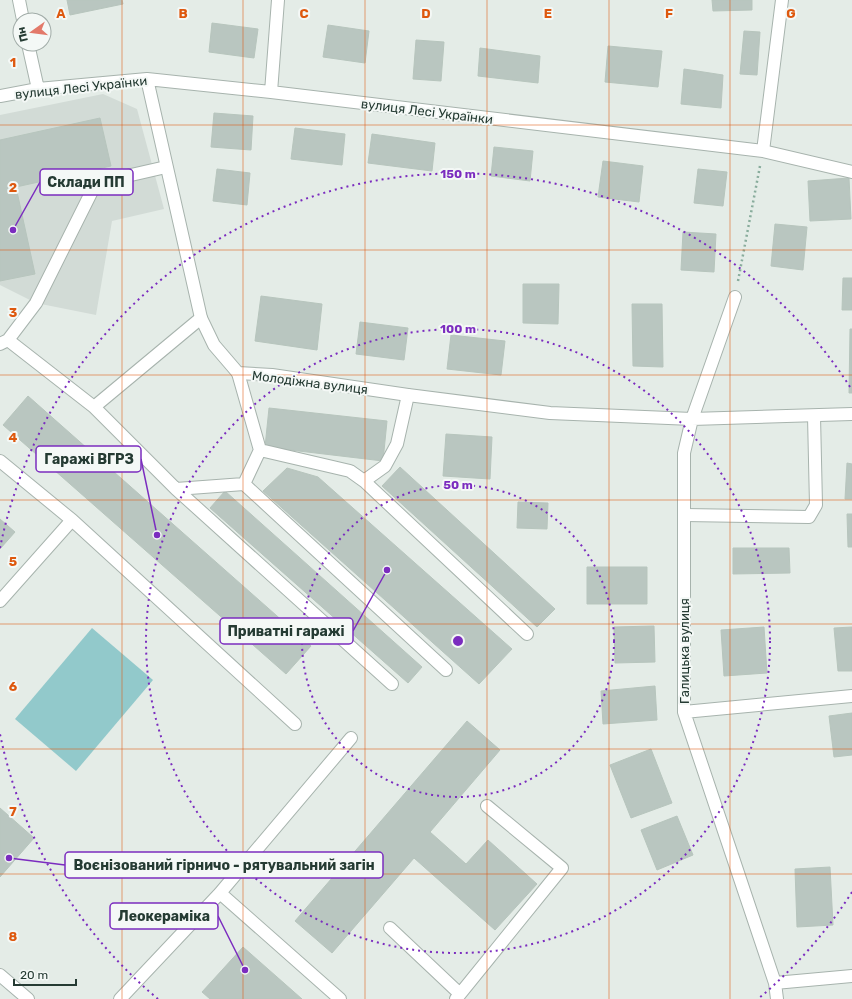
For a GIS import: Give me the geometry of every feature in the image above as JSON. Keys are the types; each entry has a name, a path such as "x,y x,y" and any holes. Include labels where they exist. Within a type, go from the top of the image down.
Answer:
{"street":[{"path":"19,0 21,12"},
{"path":"271,92 278,0"},
{"path":"763,151 782,0"},
{"path":"30,52 38,89"},
{"name":"вулиця Лесі Українки","path":"0,96 38,89 147,79 271,92 763,151 852,172"},
{"name":"Молодіжна вулиця","path":"147,79 201,318 214,345 238,372 272,375 408,395 550,413 692,418 852,414"},
{"path":"166,167 96,183 36,303 4,342 94,407 176,489 392,684"},
{"name":"Галицька вулиця","path":"735,297 692,418 684,453 684,712 775,983 777,999"},
{"path":"94,407 201,318"},
{"path":"238,372 260,450 244,484"},
{"path":"364,481 385,466 397,444 408,395"},
{"path":"685,515 809,517 816,505 814,416"},
{"path":"260,450 350,471 364,481 527,634"},
{"path":"0,461 72,520 295,724"},
{"path":"176,489 244,484 446,670"},
{"path":"0,601 72,520"},
{"path":"684,712 852,696"},
{"path":"120,999 220,893 351,738"},
{"path":"390,928 458,996 562,868 487,806"},
{"path":"220,893 340,999"},
{"path":"0,975 28,999"},
{"path":"775,983 852,976"}],"path":[{"path":"735,297 763,151"}],"shaded area":[{"path":"103,94 137,109 164,209 112,221 96,315 36,303 0,285 0,115"}],"water":[{"path":"92,628 153,680 76,771 15,719"}],"building":[{"path":"67,0 122,0 123,4 70,15"},
{"path":"712,0 752,0 752,10 713,11"},
{"path":"212,23 258,29 254,58 209,52"},
{"path":"328,25 369,31 365,63 323,57"},
{"path":"744,31 760,32 757,75 740,74"},
{"path":"416,40 444,42 441,81 413,79"},
{"path":"608,46 662,51 658,87 605,82"},
{"path":"480,48 540,56 538,83 478,76"},
{"path":"684,69 723,75 721,108 681,104"},
{"path":"214,113 253,116 251,150 211,147"},
{"path":"100,118 111,166 16,187 35,274 0,281 0,140"},
{"path":"295,128 345,134 342,165 291,159"},
{"path":"372,134 435,143 432,171 368,163"},
{"path":"494,147 533,151 530,181 491,176"},
{"path":"603,161 643,166 639,202 598,197"},
{"path":"217,169 250,173 247,205 213,201"},
{"path":"698,169 727,172 723,206 694,203"},
{"path":"849,178 851,219 810,221 808,181"},
{"path":"775,224 807,227 803,270 771,266"},
{"path":"683,232 716,234 714,272 681,270"},
{"path":"843,278 852,278 852,310 842,310"},
{"path":"523,284 559,284 558,324 523,323"},
{"path":"261,296 322,304 317,350 255,341"},
{"path":"632,304 662,304 663,367 633,366"},
{"path":"360,322 408,328 404,360 356,354"},
{"path":"850,329 852,329 852,393 849,393"},
{"path":"451,335 505,341 501,375 447,369"},
{"path":"28,396 311,646 286,674 3,425"},
{"path":"269,408 387,421 383,461 265,447"},
{"path":"446,434 492,437 490,479 443,476"},
{"path":"847,463 852,464 852,499 845,499"},
{"path":"400,467 555,609 537,627 382,486"},
{"path":"287,468 318,477 512,649 479,684 263,491"},
{"path":"225,491 422,667 408,683 210,508"},
{"path":"518,502 548,503 547,529 517,528"},
{"path":"847,514 852,514 852,547 848,547"},
{"path":"0,519 15,532 0,549"},
{"path":"733,548 789,548 790,573 733,574"},
{"path":"587,567 647,567 647,604 587,604"},
{"path":"654,626 655,662 615,663 614,627"},
{"path":"764,627 767,673 724,676 721,630"},
{"path":"852,627 852,671 838,671 834,628"},
{"path":"655,686 657,720 603,724 601,691"},
{"path":"852,713 852,755 834,757 829,716"},
{"path":"467,721 500,750 430,832 466,864 488,840 537,884 495,930 414,858 332,953 295,921"},
{"path":"651,749 672,803 631,818 610,765"},
{"path":"0,808 34,838 0,877"},
{"path":"677,816 693,855 657,870 641,830"},
{"path":"830,867 833,925 797,927 795,869"},
{"path":"243,947 302,999 210,999 202,992"}],"place":[{"name":"Склади ПП","path":"13,230"},
{"name":"Гаражі ВГРЗ","path":"157,535"},
{"name":"Приватні гаражі","path":"387,570"},
{"name":"Воєнізований гірничо - рятувальний загін","path":"9,858"},
{"name":"Леокераміка","path":"245,970"}]}
